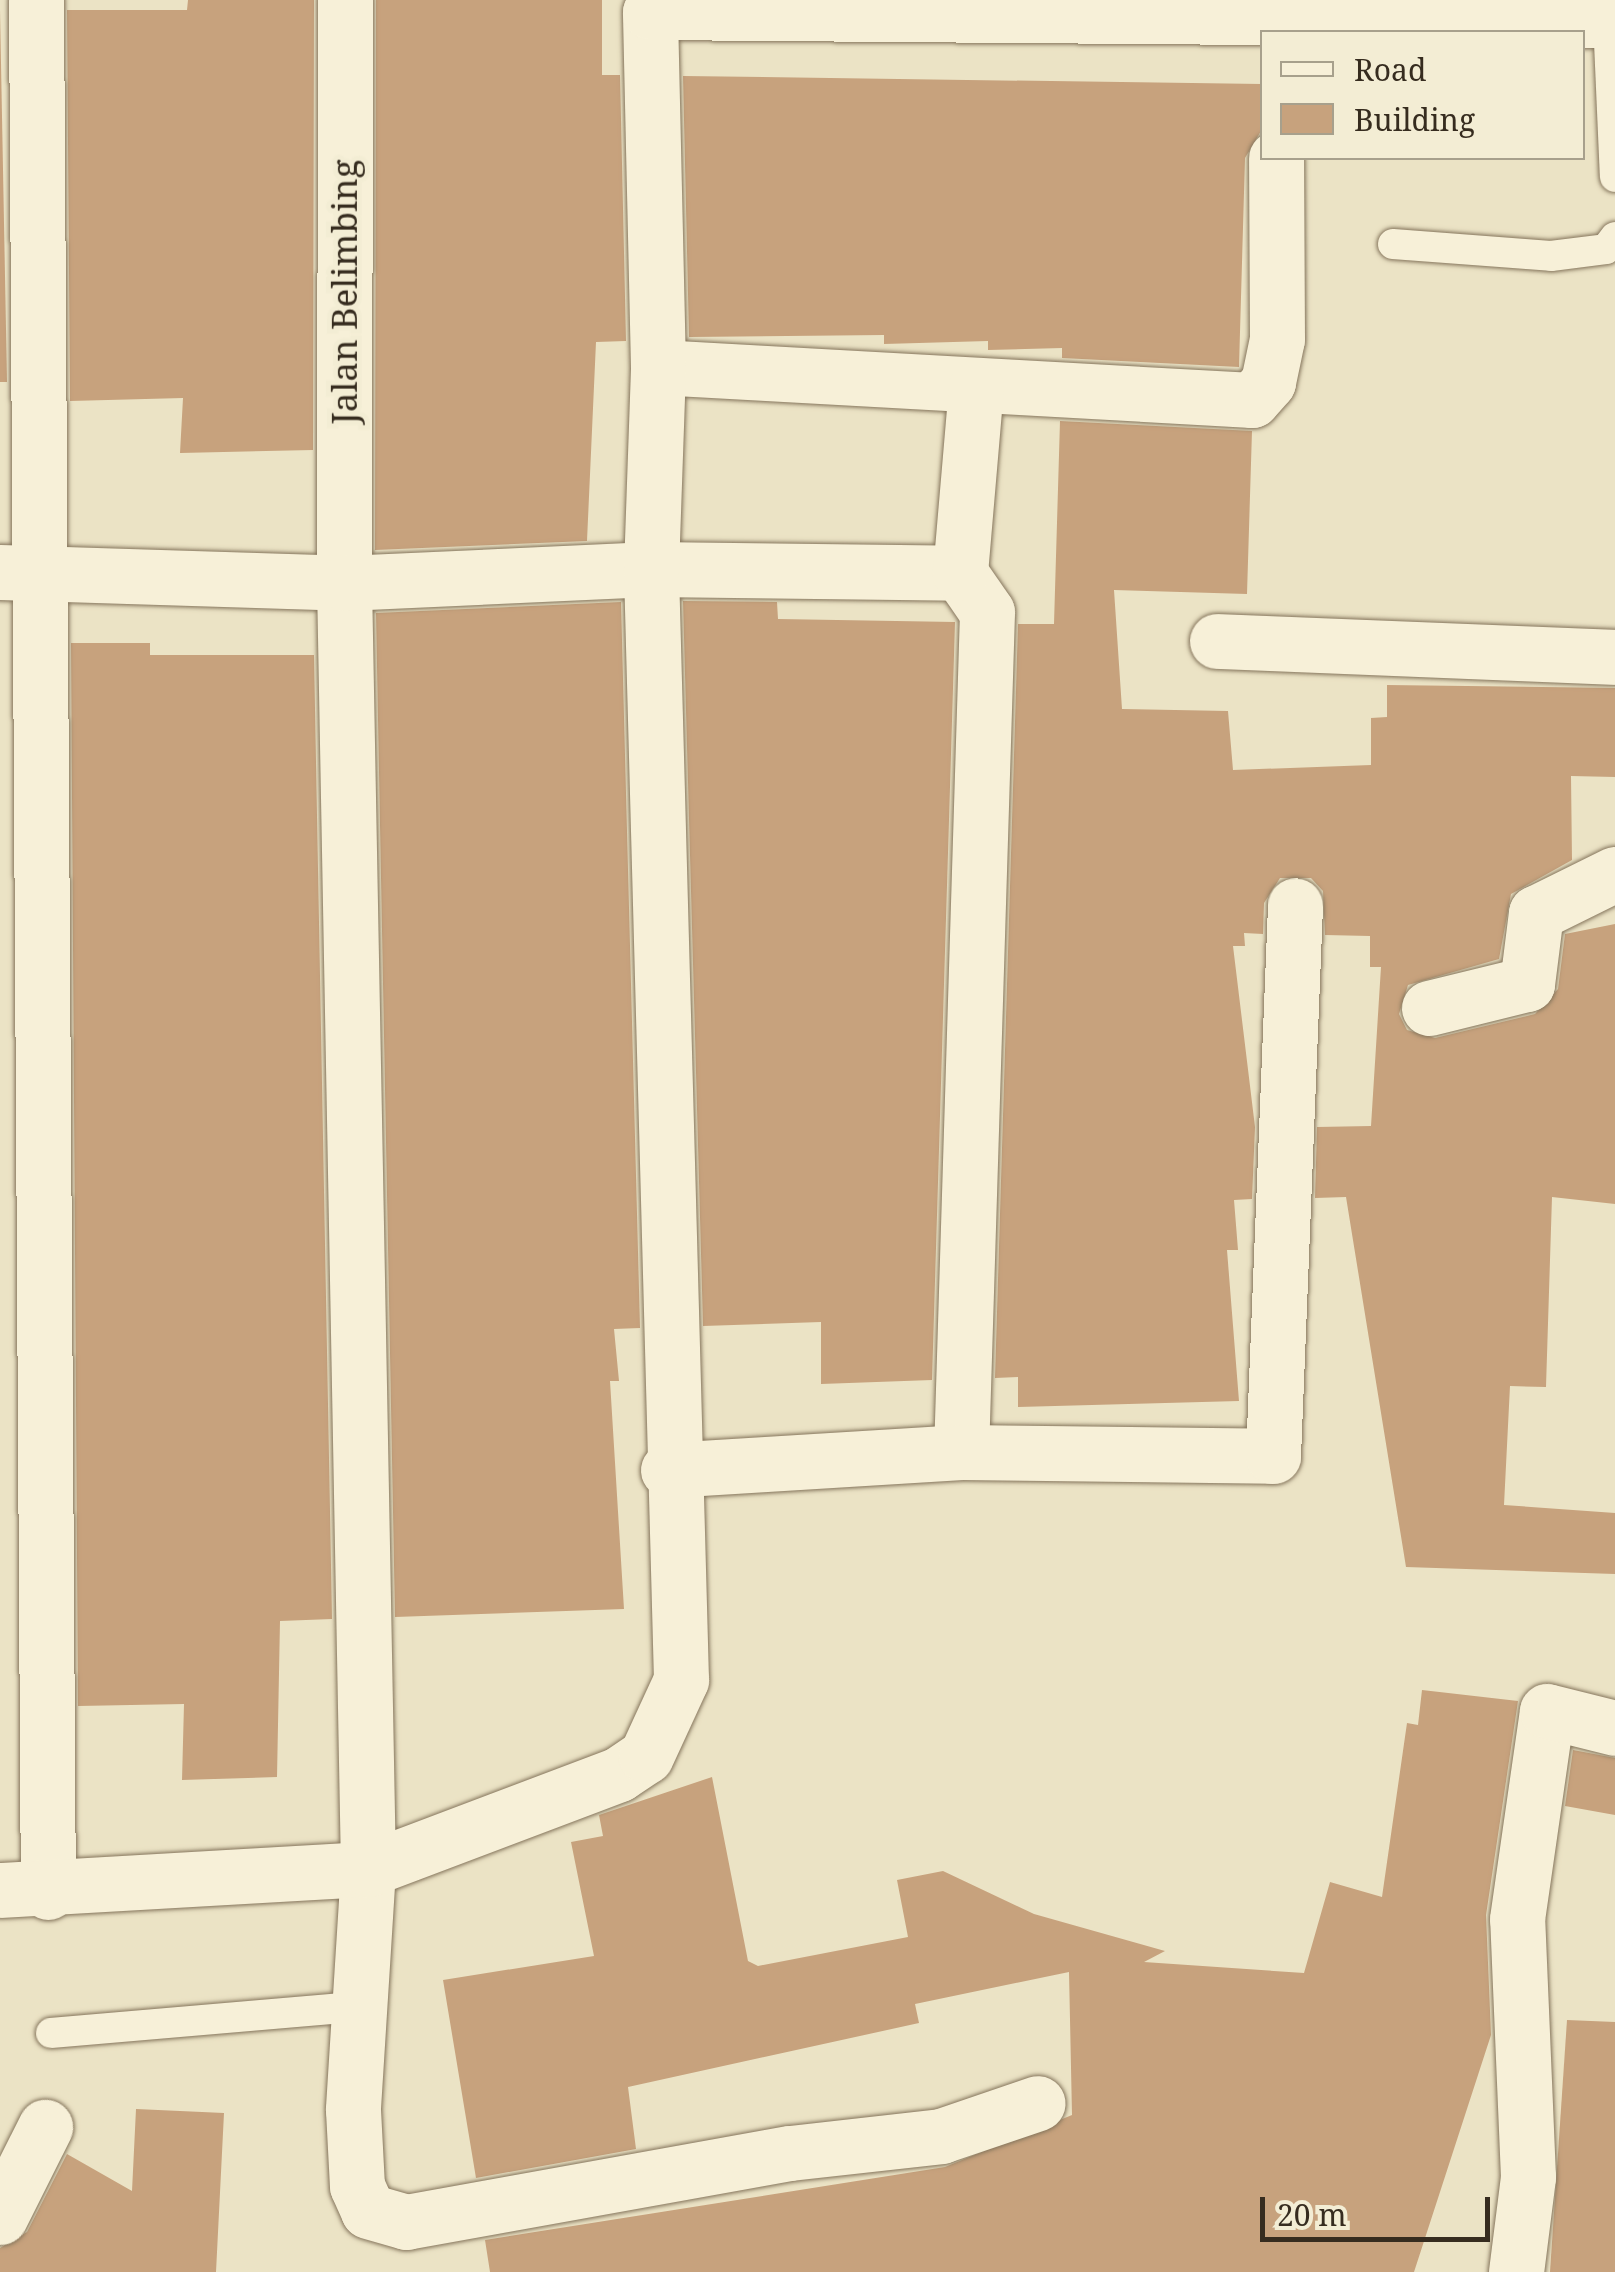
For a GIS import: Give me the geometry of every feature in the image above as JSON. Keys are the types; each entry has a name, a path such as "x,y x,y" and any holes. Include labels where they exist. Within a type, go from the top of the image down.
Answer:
{"street":[{"path":"36,0 17,572 24,1891 368,1869 646,1756 680,1680 668,1470 651,569 658,367 650,6 1276,24 1612,20"},
{"name":"Jalan Belimbing","path":"344,0 344,583 368,1869 357,2007 357,2186 385,2223 941,2136 1038,2103"},
{"path":"658,367 1252,400 1268,382 1277,339 1276,160"},
{"path":"961,1452 988,612 960,573 976,387"},
{"path":"17,572 344,583 651,569 960,573"},
{"path":"1217,642 1615,657"},
{"path":"1430,1008 1527,984 1536,913 1615,874"},
{"path":"668,1470 961,1452 1273,1456 1295,905"},
{"path":"1516,2272 1528,2177 1517,1920 1548,1711 1615,1728"},
{"path":"0,2217 45,2127"}],"lane":[{"path":"1612,20 1615,177"},
{"path":"1393,244 1551,256 1612,245"},
{"path":"51,2033 357,2007"}],"building":[{"path":"188,0 314,0 313,450 180,453 183,398 70,401 67,10 187,10"},
{"path":"376,0 602,0 602,75 620,75 626,341 596,342 587,541 375,550"},
{"path":"0,10 7,382 0,382"},
{"path":"683,76 1260,84 1260,133 1245,158 1239,367 1062,358 1062,348 988,350 988,341 884,344 884,335 689,337"},
{"path":"1060,421 1252,431 1247,594 1114,590 1122,709 1228,711 1233,770 1371,765 1371,718 1387,717 1387,685 1615,688 1615,777 1571,776 1572,860 1511,894 1499,959 1408,985 1399,1014 1407,1030 1435,1038 1535,1014 1558,989 1565,934 1615,924 1615,1204 1552,1197 1546,1387 1510,1386 1504,1505 1615,1513 1615,1574 1406,1567 1346,1197 1315,1198 1317,1127 1371,1126 1381,967 1370,967 1370,936 1325,935 1323,891 1311,878 1280,878 1264,903 1263,934 1244,933 1245,946 1233,946 1255,1127 1252,1199 1234,1200 1238,1250 1227,1250 1239,1401 1018,1407 1018,1377 995,1378 1018,624 1054,624"},
{"path":"683,601 777,602 778,619 955,622 932,1380 821,1384 821,1322 703,1326"},
{"path":"621,602 640,1328 614,1329 619,1381 610,1381 624,1609 395,1617 376,613"},
{"path":"71,643 150,643 150,655 314,655 332,1619 280,1621 277,1777 182,1780 184,1704 78,1706"},
{"path":"1422,1690 1518,1701 1486,1915 1491,2035 1414,2272 490,2272 485,2240 945,2167 1072,2115 1069,1972 915,2004 919,2023 628,2087 636,2149 476,2178 443,1980 594,1956 571,1842 603,1836 599,1815 712,1777 748,1961 758,1966 908,1937 897,1880 943,1871 1034,1914 1165,1951 1144,1962 1304,1973 1330,1882 1382,1897 1407,1723 1418,1725"},
{"path":"1573,1750 1615,1758 1615,1815 1565,1806"},
{"path":"1567,2020 1615,2022 1615,2272 1550,2272"},
{"path":"136,2109 224,2113 216,2272 0,2272 0,2248 27,2232 67,2154 132,2191"}]}
